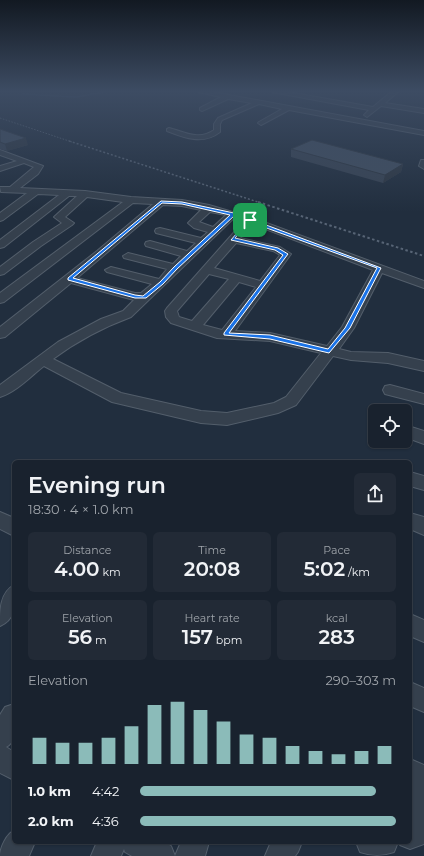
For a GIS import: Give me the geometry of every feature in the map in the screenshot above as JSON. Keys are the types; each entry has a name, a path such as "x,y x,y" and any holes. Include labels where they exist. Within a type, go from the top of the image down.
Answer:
{"street":[{"path":"177,132 202,139 217,132"},
{"path":"0,152 37,165 39,168 13,189"},
{"path":"0,169 24,161"},
{"path":"0,189 85,194 131,200 182,203 209,208 250,220 424,285"},
{"path":"0,218 36,191"},
{"path":"0,245 67,193"},
{"path":"0,272 37,244 69,223 59,217 85,194"},
{"path":"0,299 131,200"},
{"path":"0,334 69,279 161,202"},
{"path":"209,208 194,220 193,223 197,226 215,231"},
{"path":"0,392 62,345 106,322 127,314 233,214"},
{"path":"250,220 171,311 171,315 175,320 211,333 270,337 350,356 393,359 424,366"},
{"path":"160,231 204,242"},
{"path":"0,234 12,236"},
{"path":"226,334 286,254 276,249 232,239"},
{"path":"150,244 189,255"},
{"path":"128,256 175,268"},
{"path":"42,359 117,398 201,417 227,419 252,414 291,401 348,328 379,268"},
{"path":"111,270 161,283"},
{"path":"207,270 263,285"},
{"path":"194,327 236,278"},
{"path":"69,279 135,297 144,297"},
{"path":"390,390 424,399"},
{"path":"412,434 424,438"},
{"path":"412,480 424,483"},
{"path":"412,522 424,526"},
{"path":"0,615 12,599"},
{"path":"412,626 424,630"},
{"path":"412,695 424,700"},
{"path":"0,737 12,719"},
{"path":"0,758 12,766"},
{"path":"412,773 424,778"},
{"path":"412,834 420,831 424,792"},
{"path":"13,856 20,844"},
{"path":"106,856 111,844"},
{"path":"139,844 161,856"},
{"path":"190,856 195,844"},
{"path":"280,856 283,847 286,844"}],"building":[{"path":"0,132 9,132 26,138 5,144 0,142"},
{"path":"312,140 403,164 385,175 291,149"}],"railway":[{"path":"42,132 69,141"},
{"path":"69,141 261,203"},
{"path":"258,202 424,256"}],"route":[{"path":"250,220 232,239 276,249 286,254 226,334 270,337 329,352 348,328 379,268 330,250 233,214 182,203 161,202 69,279 138,298 144,297 161,283 233,214 250,220"}]}
